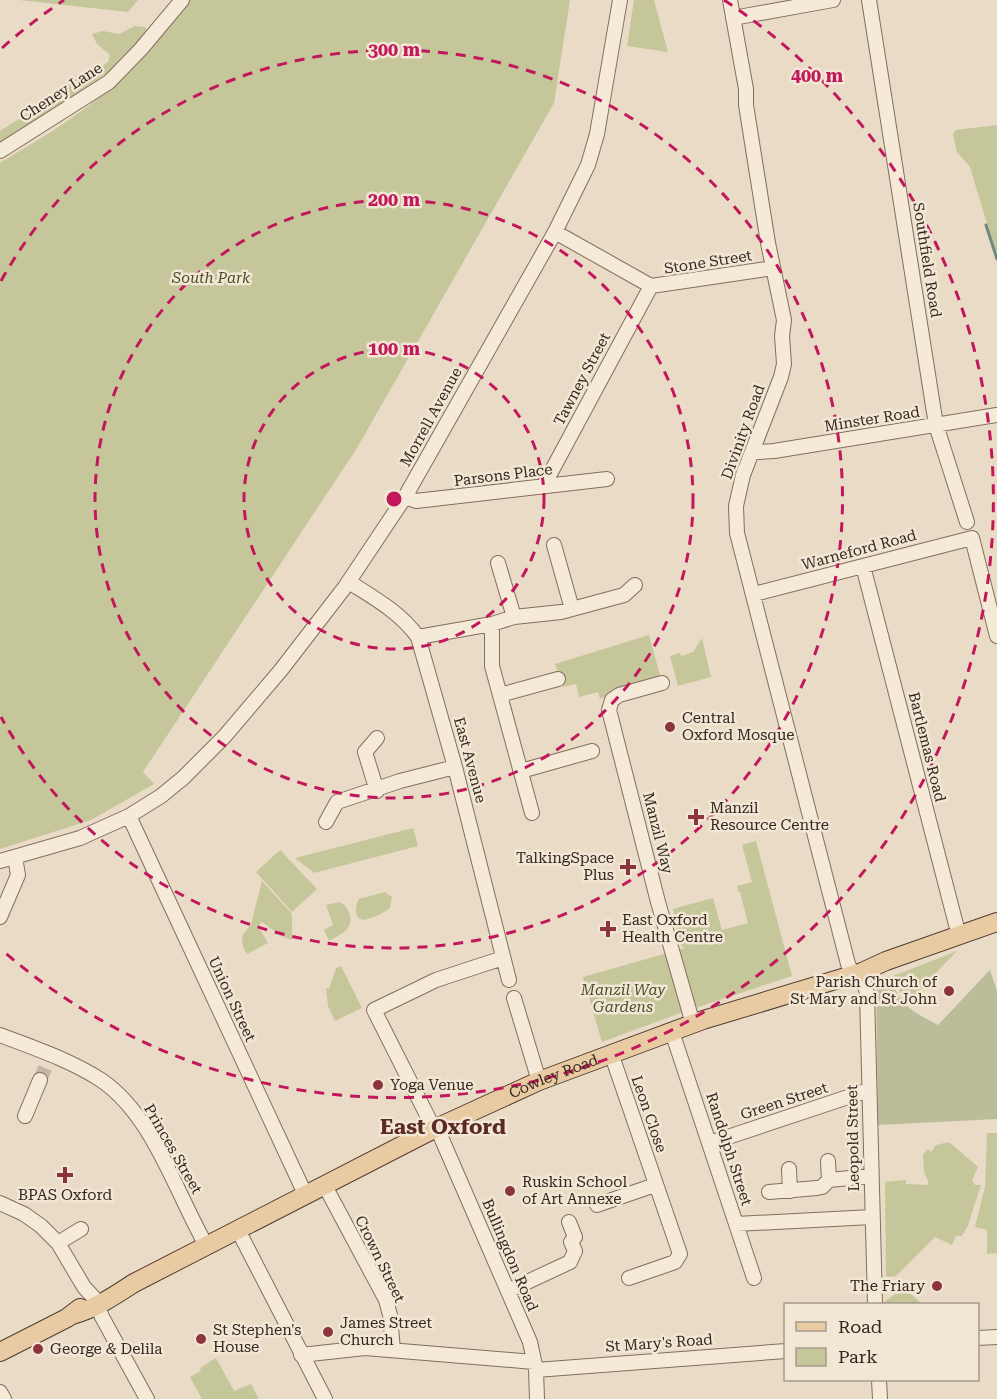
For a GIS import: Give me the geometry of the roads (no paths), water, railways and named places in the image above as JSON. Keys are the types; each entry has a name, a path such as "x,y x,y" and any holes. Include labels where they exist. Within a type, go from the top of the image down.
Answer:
{"main road":[{"name":"Cowley Road","path":"1,1349 306,1196 435,1128 539,1082 693,1024 857,973 997,922"}],"street":[{"name":"Cheney Lane","path":"0,151 109,82 141,49 182,0"},
{"name":"Morrell Avenue","path":"0,861 80,838 129,816 161,796 202,760 281,670 349,582 405,497 555,232 588,165 597,134 620,0"},
{"name":"Divinity Road","path":"730,0 773,268 784,320 782,336 784,364 743,474 736,506 738,533 848,964 857,973"},
{"path":"733,18 833,0"},
{"name":"Southfield Road","path":"869,0 936,425 967,522"},
{"name":"Stone Street","path":"555,232 651,286 773,268"},
{"name":"Tawney Street","path":"543,487 651,286"},
{"name":"Minster Road","path":"753,450 774,451 997,415"},
{"name":"Parsons Place","path":"405,497 416,501 607,479"},
{"name":"Warneford Road","path":"754,594 972,538 997,636"},
{"path":"554,545 572,609"},
{"path":"498,563 514,617"},
{"name":"Bartlemas Road","path":"863,566 959,936"},
{"name":"East Avenue","path":"349,582 376,598 407,622 418,637 455,767 508,980"},
{"path":"418,637 492,624 514,617 572,609 624,596 635,585"},
{"path":"492,624 492,666 532,813"},
{"path":"500,695 558,679"},
{"name":"Manzil Way","path":"662,683 618,695 612,700 609,710 658,902 693,1024"},
{"path":"376,791 365,752 377,738"},
{"path":"520,771 592,751"},
{"path":"326,822 337,802 376,791 400,781 455,767"},
{"name":"Union Street","path":"129,816 306,1196"},
{"path":"0,917 18,875 15,857"},
{"name":"Bullingdon Road","path":"503,958 436,980 374,1010 451,1159 530,1342 535,1366 537,1399"},
{"name":"Leopold Street","path":"857,973 867,994 875,1303"},
{"path":"514,998 539,1082"},
{"name":"Randolph Street","path":"672,1032 754,1278"},
{"name":"Princes Street","path":"0,1035 45,1068 87,1071 102,1081 136,1113 206,1245"},
{"name":"Leon Close","path":"611,1053 680,1254 675,1262 628,1278"},
{"path":"25,1116 45,1068"},
{"name":"Green Street","path":"710,1143 869,1090"},
{"path":"828,1161 829,1180"},
{"path":"789,1169 790,1191"},
{"path":"769,1192 822,1187 829,1180 871,1176"},
{"path":"597,1205 655,1185"},
{"name":"Crown Street","path":"325,1186 386,1300 390,1315 393,1350"},
{"path":"0,1203 24,1214 58,1243 84,1287 96,1302 147,1399"},
{"path":"736,1224 872,1217"},
{"path":"508,1292 570,1262 575,1251 571,1242 575,1237 569,1222"},
{"path":"58,1243 81,1229"},
{"path":"238,1230 325,1399"},
{"path":"979,1338 997,1337"},
{"name":"St Mary's Road","path":"301,1355 365,1348 535,1366 784,1351"},
{"path":"879,1381 880,1399"},
{"path":"0,1392 4,1399"}],"waterway":[{"path":"986,225 997,259"}],"tunnel":[{"path":"40,1080 45,1068"}],"place":[{"name":"Central Oxford Mosque","path":"670,727"},
{"name":"Manzil Resource Centre","path":"696,817"},
{"name":"TalkingSpace Plus","path":"628,867"},
{"name":"East Oxford Health Centre","path":"608,929"},
{"name":"Parish Church of St Mary and St John","path":"949,991"},
{"name":"Yoga Venue","path":"378,1085"},
{"name":"BPAS Oxford","path":"65,1175"},
{"name":"Ruskin School of Art Annexe","path":"510,1191"},
{"name":"The Friary","path":"937,1286"},
{"name":"James Street Church","path":"328,1332"},
{"name":"St Stephen's House","path":"201,1339"},
{"name":"George & Delila","path":"38,1349"}],"district":[{"name":"East Oxford","path":"443,1127"}],"park label":[{"name":"South Park","path":"211,278"},
{"name":"Manzil Way Gardens","path":"623,998"}]}
